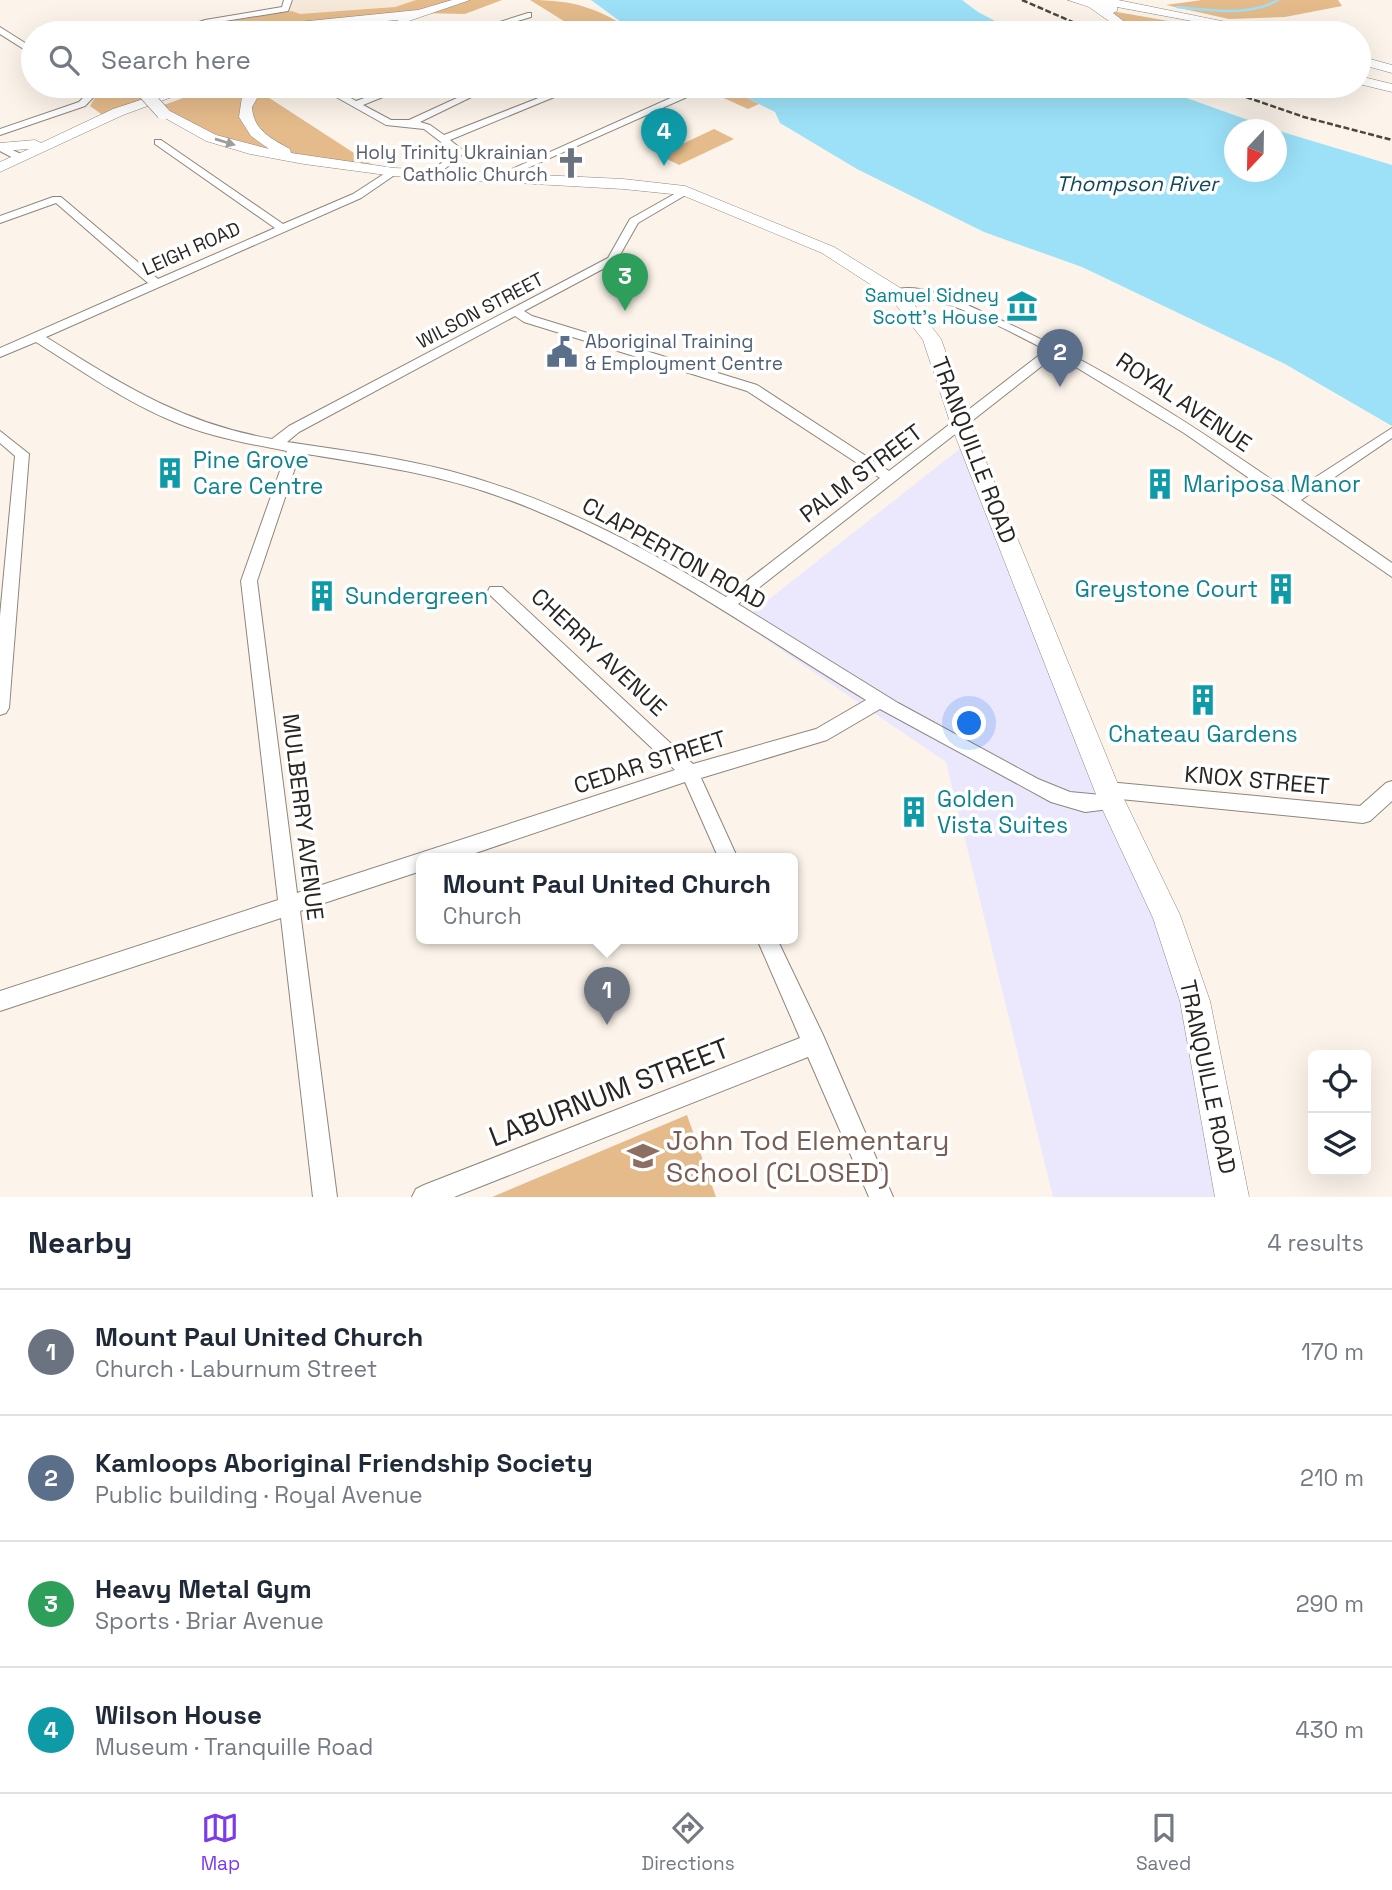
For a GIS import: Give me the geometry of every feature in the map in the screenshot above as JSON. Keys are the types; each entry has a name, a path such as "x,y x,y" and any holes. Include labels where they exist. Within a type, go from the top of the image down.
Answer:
{"main road":[{"path":"396,21 464,0"},
{"path":"1073,0 1173,21"},
{"path":"1073,0 1119,21"},
{"path":"1099,0 1176,21"},
{"path":"1121,0 1179,21"},
{"path":"348,21 418,14"},
{"path":"1371,57 1392,62"},
{"path":"1371,63 1392,69"},
{"path":"1371,83 1392,88"},
{"path":"151,98 163,113 211,138 250,150 304,160"},
{"path":"0,168 118,112 159,98"},
{"path":"70,134 176,98"},
{"name":"TRANQUILLE ROAD","path":"247,98 244,113 251,130 271,145 304,160 394,172 685,191 828,250 896,293 932,339 961,425 1110,796 1166,915 1195,1001 1232,1197"},
{"path":"0,147 52,142"}],"street":[{"path":"211,21 285,9 288,0"},
{"path":"508,21 528,15"},
{"path":"0,30 21,44"},
{"path":"0,132 82,104 90,98"},
{"path":"343,98 389,123 411,123 427,127 445,138 460,152 435,174"},
{"path":"354,105 373,98"},
{"path":"411,123 464,98"},
{"path":"445,138 546,98"},
{"path":"499,177 677,98"},
{"path":"158,142 283,229"},
{"path":"0,147 19,158"},
{"name":"LEIGH ROAD","path":"2,348 37,337 357,196 394,172"},
{"name":"WILSON STREET","path":"275,444 293,429 614,259 634,221 685,191"},
{"path":"0,220 57,199 156,284"},
{"name":"ROYAL AVENUE","path":"896,293 912,291 940,299 1056,349 1106,376 1392,571"},
{"path":"517,312 528,319 752,388 890,478"},
{"name":"CLAPPERTON ROAD","path":"37,337 114,386 181,420 295,449 423,469 489,486 621,544 879,701 1049,792 1082,803 1110,796"},
{"name":"PALM STREET","path":"725,606 1056,349"},
{"path":"1290,501 1392,432"},
{"path":"0,436 22,454 0,708"},
{"name":"MULBERRY AVENUE","path":"295,449 249,581 325,1197"},
{"name":"CHERRY AVENUE","path":"496,591 690,773 726,853"},
{"name":"CEDAR STREET","path":"449,853 690,773 821,735 879,701"},
{"name":"KNOX STREET","path":"1110,796 1363,814 1392,789"},
{"path":"0,1001 416,864"},
{"path":"769,944 881,1197"},
{"name":"LABURNUM STREET","path":"424,1197 815,1043"}],"shaded area":[{"path":"294,0 424,0 394,11 284,16"},
{"path":"416,0 502,0 465,14 416,13 338,21 231,21 292,11 300,14 395,7"},
{"path":"530,0 586,7 616,21 564,21"},
{"path":"1202,0 1338,0 1342,6 1285,17 1229,19 1166,5"},
{"path":"1106,10 1168,21 1121,21"},
{"path":"95,98 143,100 104,116 90,106"},
{"path":"183,98 245,98 240,116 243,124 277,152 202,129 161,106"},
{"path":"252,98 269,98 374,166 312,159 277,145 253,122 249,104"},
{"path":"724,98 747,98 759,104 748,109"},
{"path":"714,129 734,139 679,165 659,155"},
{"path":"962,447 1166,915 1232,1197 1053,1197 946,762 740,622"},
{"name":"John Tod Elementary School (CLOSED)","path":"687,1115 716,1197 492,1197"}],"water":[{"path":"591,0 962,0 995,21 620,21"},
{"name":"Thompson River","path":"747,98 1187,98 1245,119 1224,119 1224,182 1287,182 1287,133 1392,165 1392,426 1285,364 1082,267 984,232 857,169 780,123 775,112"}],"waterway":[{"path":"1177,7 1216,11 1242,10 1255,9 1278,0"}],"railway":[{"path":"1022,0 1070,21"},
{"path":"1249,98 1304,117 1392,140"}],"place":[{"name":"Holy Trinity Ukrainian Catholic Church","path":"571,163"},
{"name":"Wilson House","path":"664,166"},
{"name":"Samuel Sidney Scott's House","path":"1022,306"},
{"name":"Heavy Metal Gym","path":"625,311"},
{"name":"Aboriginal Training & Employment Centre","path":"562,352"},
{"name":"Kamloops Aboriginal Friendship Society","path":"1060,387"},
{"name":"Pine Grove Care Centre","path":"170,473"},
{"name":"Mariposa Manor","path":"1160,484"},
{"name":"Greystone Court","path":"1281,589"},
{"name":"Sundergreen","path":"322,596"},
{"name":"Chateau Gardens","path":"1203,700"},
{"name":"Golden Vista Suites","path":"914,812"},
{"name":"Mount Paul United Church","path":"607,1025"},
{"name":"John Tod Elementary School (CLOSED)","path":"643,1156"}]}
